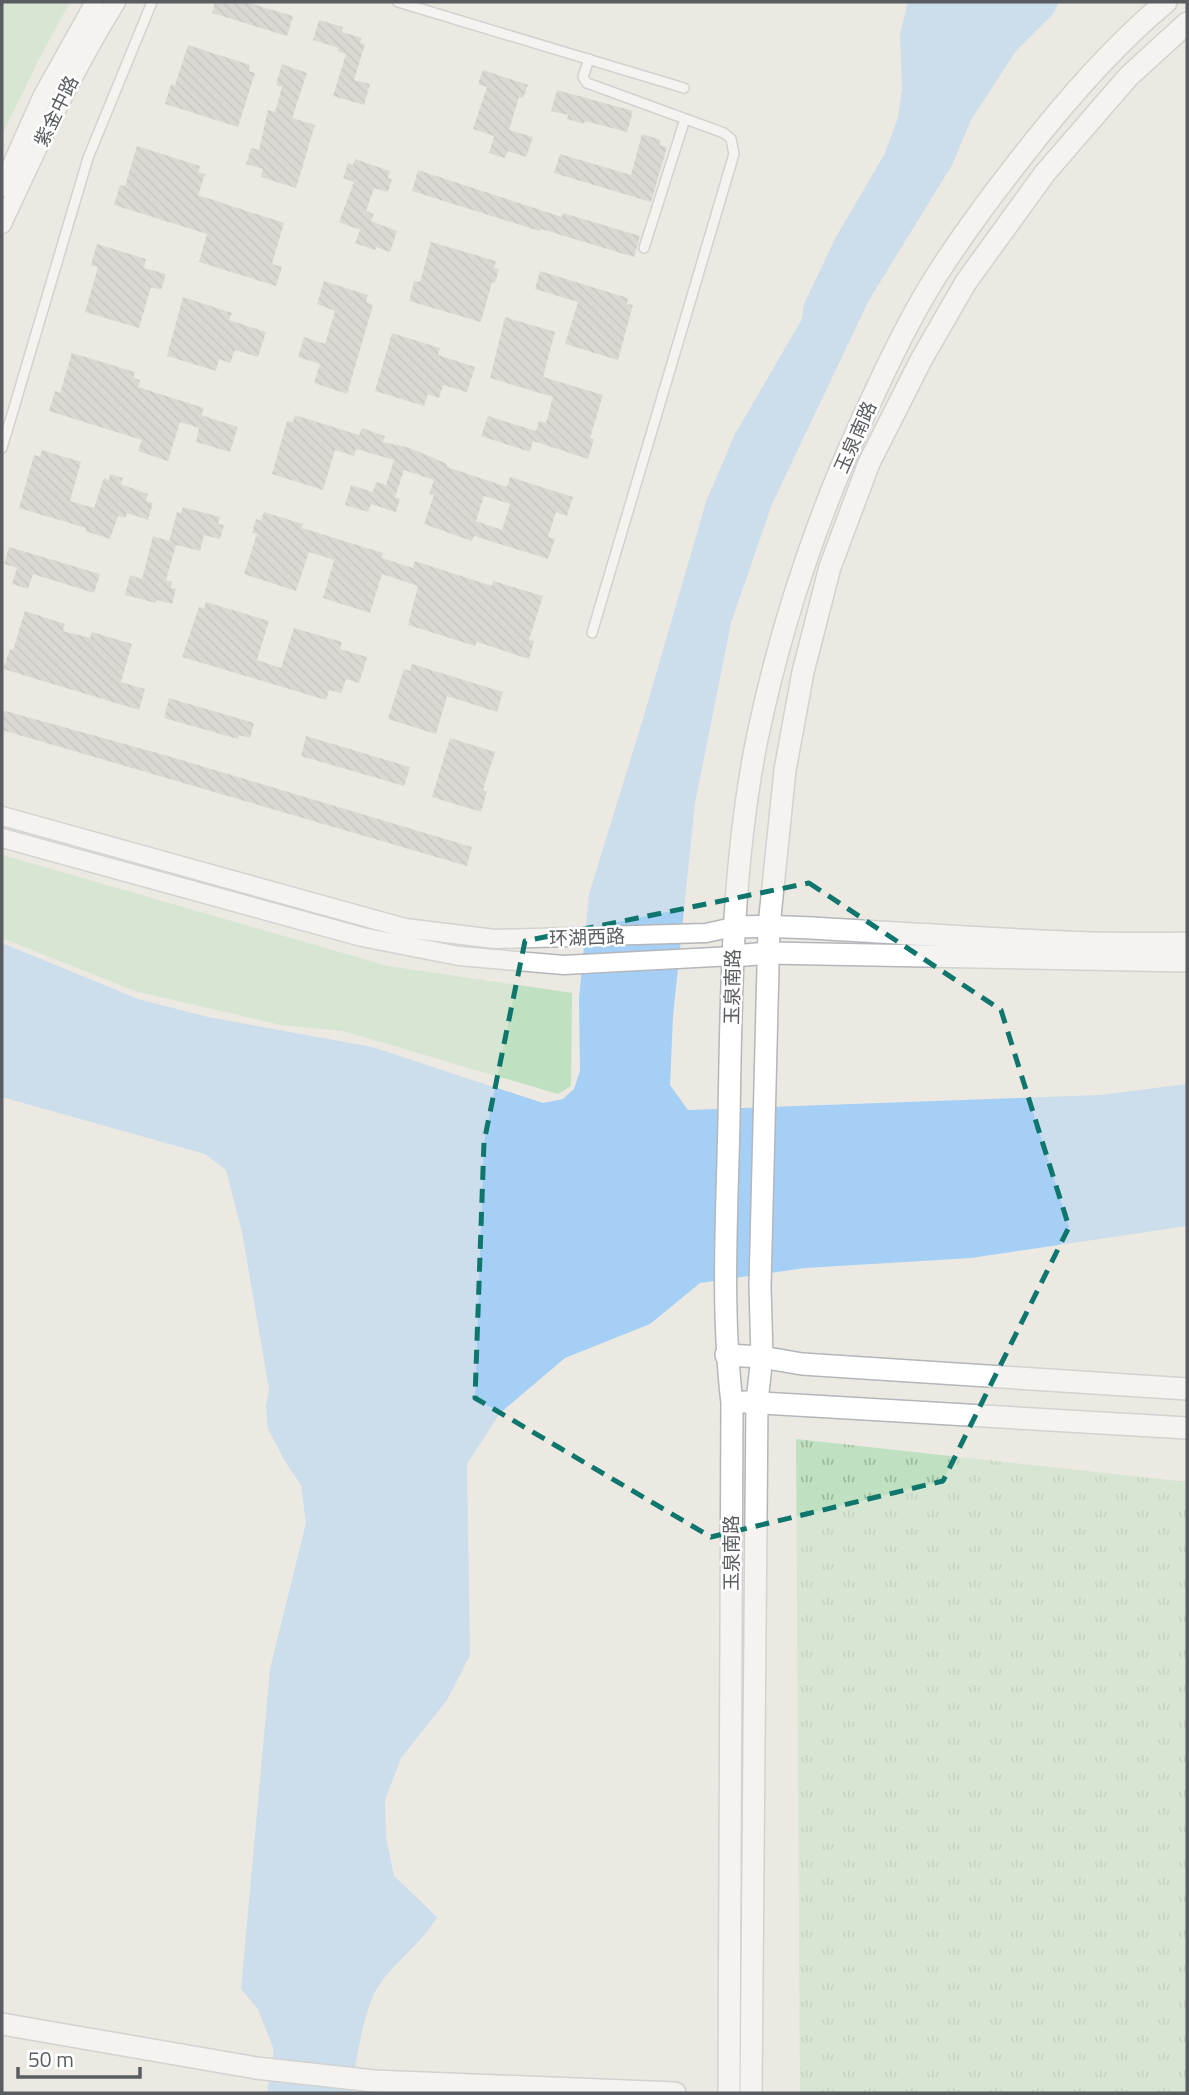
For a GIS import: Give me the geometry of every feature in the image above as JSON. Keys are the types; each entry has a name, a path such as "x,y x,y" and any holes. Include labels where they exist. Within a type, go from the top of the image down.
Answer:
{"street":[{"name":"紫金中路","path":"2,187 42,97 95,2"},
{"name":"紫金中路","path":"2,224 57,107 88,47 116,2"},
{"name":"玉泉南路","path":"729,2093 732,1403 726,1355 725,1289 729,1087 733,928 757,740 806,559 849,445 894,352 938,273 990,198 1072,93 1166,2"},
{"name":"玉泉南路","path":"751,2093 757,1401 762,1357 760,1286 768,953 785,770 803,672 830,567 869,463 966,282 1045,173 1129,76 1187,23"},
{"name":"环湖西路","path":"2,816 405,928 495,939 706,933 769,926 1154,944 1187,943"},
{"name":"环湖西路","path":"2,838 362,937 459,956 564,965 768,953 1187,961"},
{"path":"726,1355 762,1357 802,1364 1187,1389"},
{"path":"732,1403 757,1401 1187,1428"},
{"path":"2,2024 256,2068 374,2081 675,2093"}],"lane":[{"path":"2,448 88,158 152,2"},
{"path":"398,2 684,88"},
{"path":"589,59 583,77 587,83 724,133 731,139 733,154 592,633"},
{"path":"644,248 685,118"}],"highlighted area":[{"path":"809,883 1001,1010 1069,1227 943,1481 711,1537 475,1398 484,1142 525,941"}],"green space":[{"path":"2,2 70,2 2,135"},
{"path":"2,855 388,966 572,993 571,1086 558,1094 343,1031 281,1025 135,991 2,938"},
{"path":"796,1439 1187,1482 1187,2093 800,2093"}],"water":[{"path":"908,2 1059,2 1053,14 1016,51 971,120 952,165 869,300 772,504 731,623 695,803 673,1016 670,1085 688,1110 1100,1095 1187,1084 1187,1226 971,1258 805,1268 700,1283 650,1324 565,1358 500,1413 467,1464 470,1655 447,1700 401,1758 385,1800 386,1837 394,1876 437,1917 422,1938 385,1977 372,1998 360,2043 351,2089 353,2093 267,2093 274,2050 258,2009 241,1989 270,1669 306,1523 301,1485 268,1429 266,1406 269,1389 242,1232 226,1170 205,1154 2,1097 2,943 138,999 208,1017 372,1047 543,1103 563,1099 574,1089 580,1071 579,999 589,894 706,502 735,434 802,319 804,304 836,237 884,155 898,118 902,89 900,34"}],"building":[{"path":"215,2 246,2 293,16 287,36 212,13"},
{"path":"319,20 343,27 342,32 362,38 360,43 365,44 354,80 370,84 364,105 333,96 346,54 337,51 339,48 313,40"},
{"path":"188,45 250,65 249,71 255,73 238,127 165,104 171,84 175,85"},
{"path":"282,64 307,73 292,118 315,125 296,188 261,177 263,169 246,164 251,148 259,150 268,110 275,112 282,87 276,85"},
{"path":"483,70 528,85 523,98 519,97 509,130 533,137 526,157 508,151 505,158 489,153 494,136 473,129 487,87 478,84"},
{"path":"557,90 633,111 627,132 585,121 584,124 567,119 568,115 551,111"},
{"path":"642,134 661,140 659,145 667,147 651,202 554,173 560,154 631,175"},
{"path":"137,146 200,166 198,172 205,174 198,195 284,223 272,264 282,267 276,286 199,262 207,234 114,205 120,185 125,186"},
{"path":"355,159 390,171 388,178 392,179 388,192 374,188 366,211 374,214 371,221 397,231 390,252 355,243 360,230 339,222 354,182 343,178 348,163 353,165"},
{"path":"418,170 562,217 563,213 640,236 634,257 412,191"},
{"path":"431,242 496,261 494,268 499,269 495,283 492,282 481,322 409,301 414,281 420,282"},
{"path":"97,244 146,259 144,268 166,274 161,290 151,287 139,328 85,312 98,267 91,265"},
{"path":"540,271 628,298 627,304 633,305 618,360 565,344 578,302 535,289"},
{"path":"324,281 368,295 366,302 373,305 347,394 314,383 320,364 298,357 304,337 325,344 335,311 317,304"},
{"path":"183,297 232,313 229,320 266,332 258,357 235,350 230,363 219,359 216,371 167,356"},
{"path":"505,317 555,332 543,377 603,395 590,438 594,439 588,459 533,441 530,452 481,436 488,416 536,431 539,421 546,423 553,397 490,378"},
{"path":"392,333 440,348 438,355 475,367 467,392 443,385 439,398 428,394 424,406 375,391"},
{"path":"72,353 135,372 133,378 140,380 138,387 204,408 201,415 238,427 230,452 196,442 199,428 180,422 168,461 138,451 142,440 49,411 55,391 60,393"},
{"path":"295,415 359,435 362,428 385,436 383,442 410,448 447,464 447,467 507,487 510,477 573,497 567,516 556,512 548,537 555,539 548,559 474,536 472,541 424,524 434,495 429,494 434,480 404,470 395,497 400,499 396,512 371,504 368,512 345,505 351,485 373,492 376,482 386,485 394,460 356,449 354,456 335,450 323,490 272,474 287,421 293,422","holes":["484,496 510,504 502,530 476,521"]},
{"path":"42,450 81,462 70,501 94,508 104,478 109,480 110,474 123,478 121,484 148,494 146,501 153,503 148,520 127,513 126,518 118,516 110,539 85,531 86,528 19,508 34,455 40,457"},
{"path":"183,507 220,517 218,524 224,525 220,539 204,535 200,551 176,545 166,580 172,582 171,588 176,589 172,604 125,595 130,575 142,579 153,536 169,541 177,512 181,513"},
{"path":"264,512 303,524 302,528 383,553 382,558 413,568 415,561 492,586 493,581 543,596 529,640 534,641 529,659 477,642 475,646 408,625 418,586 382,574 370,613 323,598 334,560 309,552 296,591 244,574 257,534 252,533 256,519 261,521"},
{"path":"9,547 100,574 94,593 33,574 28,589 12,584 17,568 4,564"},
{"path":"206,602 269,621 257,660 281,668 294,628 342,642 340,649 367,657 359,683 346,679 341,693 329,690 326,700 182,657 199,607 204,608"},
{"path":"25,611 65,624 63,631 90,638 92,632 132,644 121,682 145,689 139,710 3,669 10,649 13,650"},
{"path":"412,664 503,692 497,712 447,696 436,734 388,719 404,669 410,671"},
{"path":"169,698 254,723 250,738 239,735 238,739 164,718"},
{"path":"2,710 168,756 472,847 467,866 2,730"},
{"path":"306,736 410,767 404,786 301,756"},
{"path":"450,738 495,752 483,790 487,792 481,812 432,797"}]}
